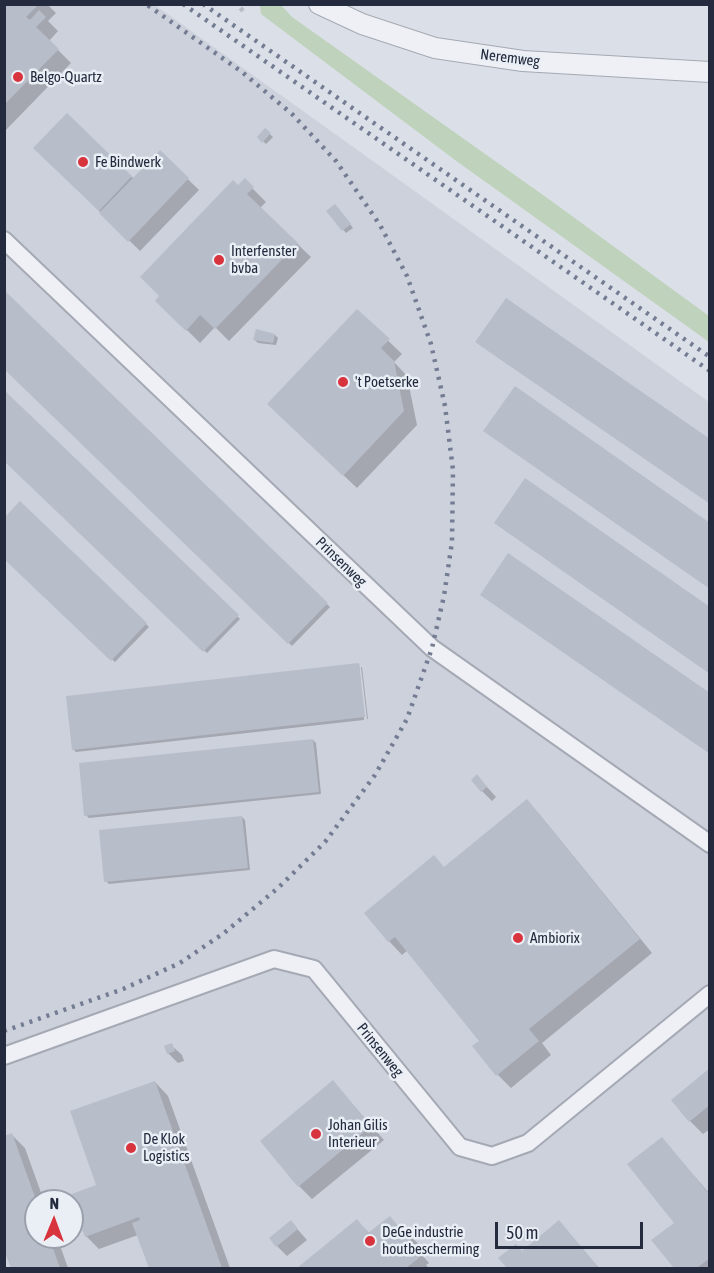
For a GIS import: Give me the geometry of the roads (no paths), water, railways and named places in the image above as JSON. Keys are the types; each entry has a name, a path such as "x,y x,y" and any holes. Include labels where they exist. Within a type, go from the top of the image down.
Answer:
{"street":[{"name":"Neremweg","path":"319,4 362,24 435,48 523,61 710,72"},
{"name":"Prinsenweg","path":"4,240 432,648 710,844"},
{"name":"Prinsenweg","path":"4,1056 274,959 314,969 460,1147 492,1156 528,1143 710,994"}],"railway":[{"path":"4,1031 123,989 180,963 224,933 278,888 325,842 375,775 407,719 432,648 444,596 452,542 453,470 445,406 431,344 407,276 380,225 336,161 292,114 242,72 146,4"},
{"path":"183,4 710,371"},
{"path":"203,4 710,357"}],"place":[{"name":"Belgo-Quartz","path":"18,77"},
{"name":"Fe Bindwerk","path":"83,162"},
{"name":"Interfenster bvba","path":"219,260"},
{"name":"'t Poetserke","path":"343,382"},
{"name":"Ambiorix","path":"518,938"},
{"name":"Johan Gilis Interieur","path":"316,1134"},
{"name":"De Klok Logistics","path":"131,1148"},
{"name":"DeGe industrie houtbescherming","path":"370,1241"}]}
